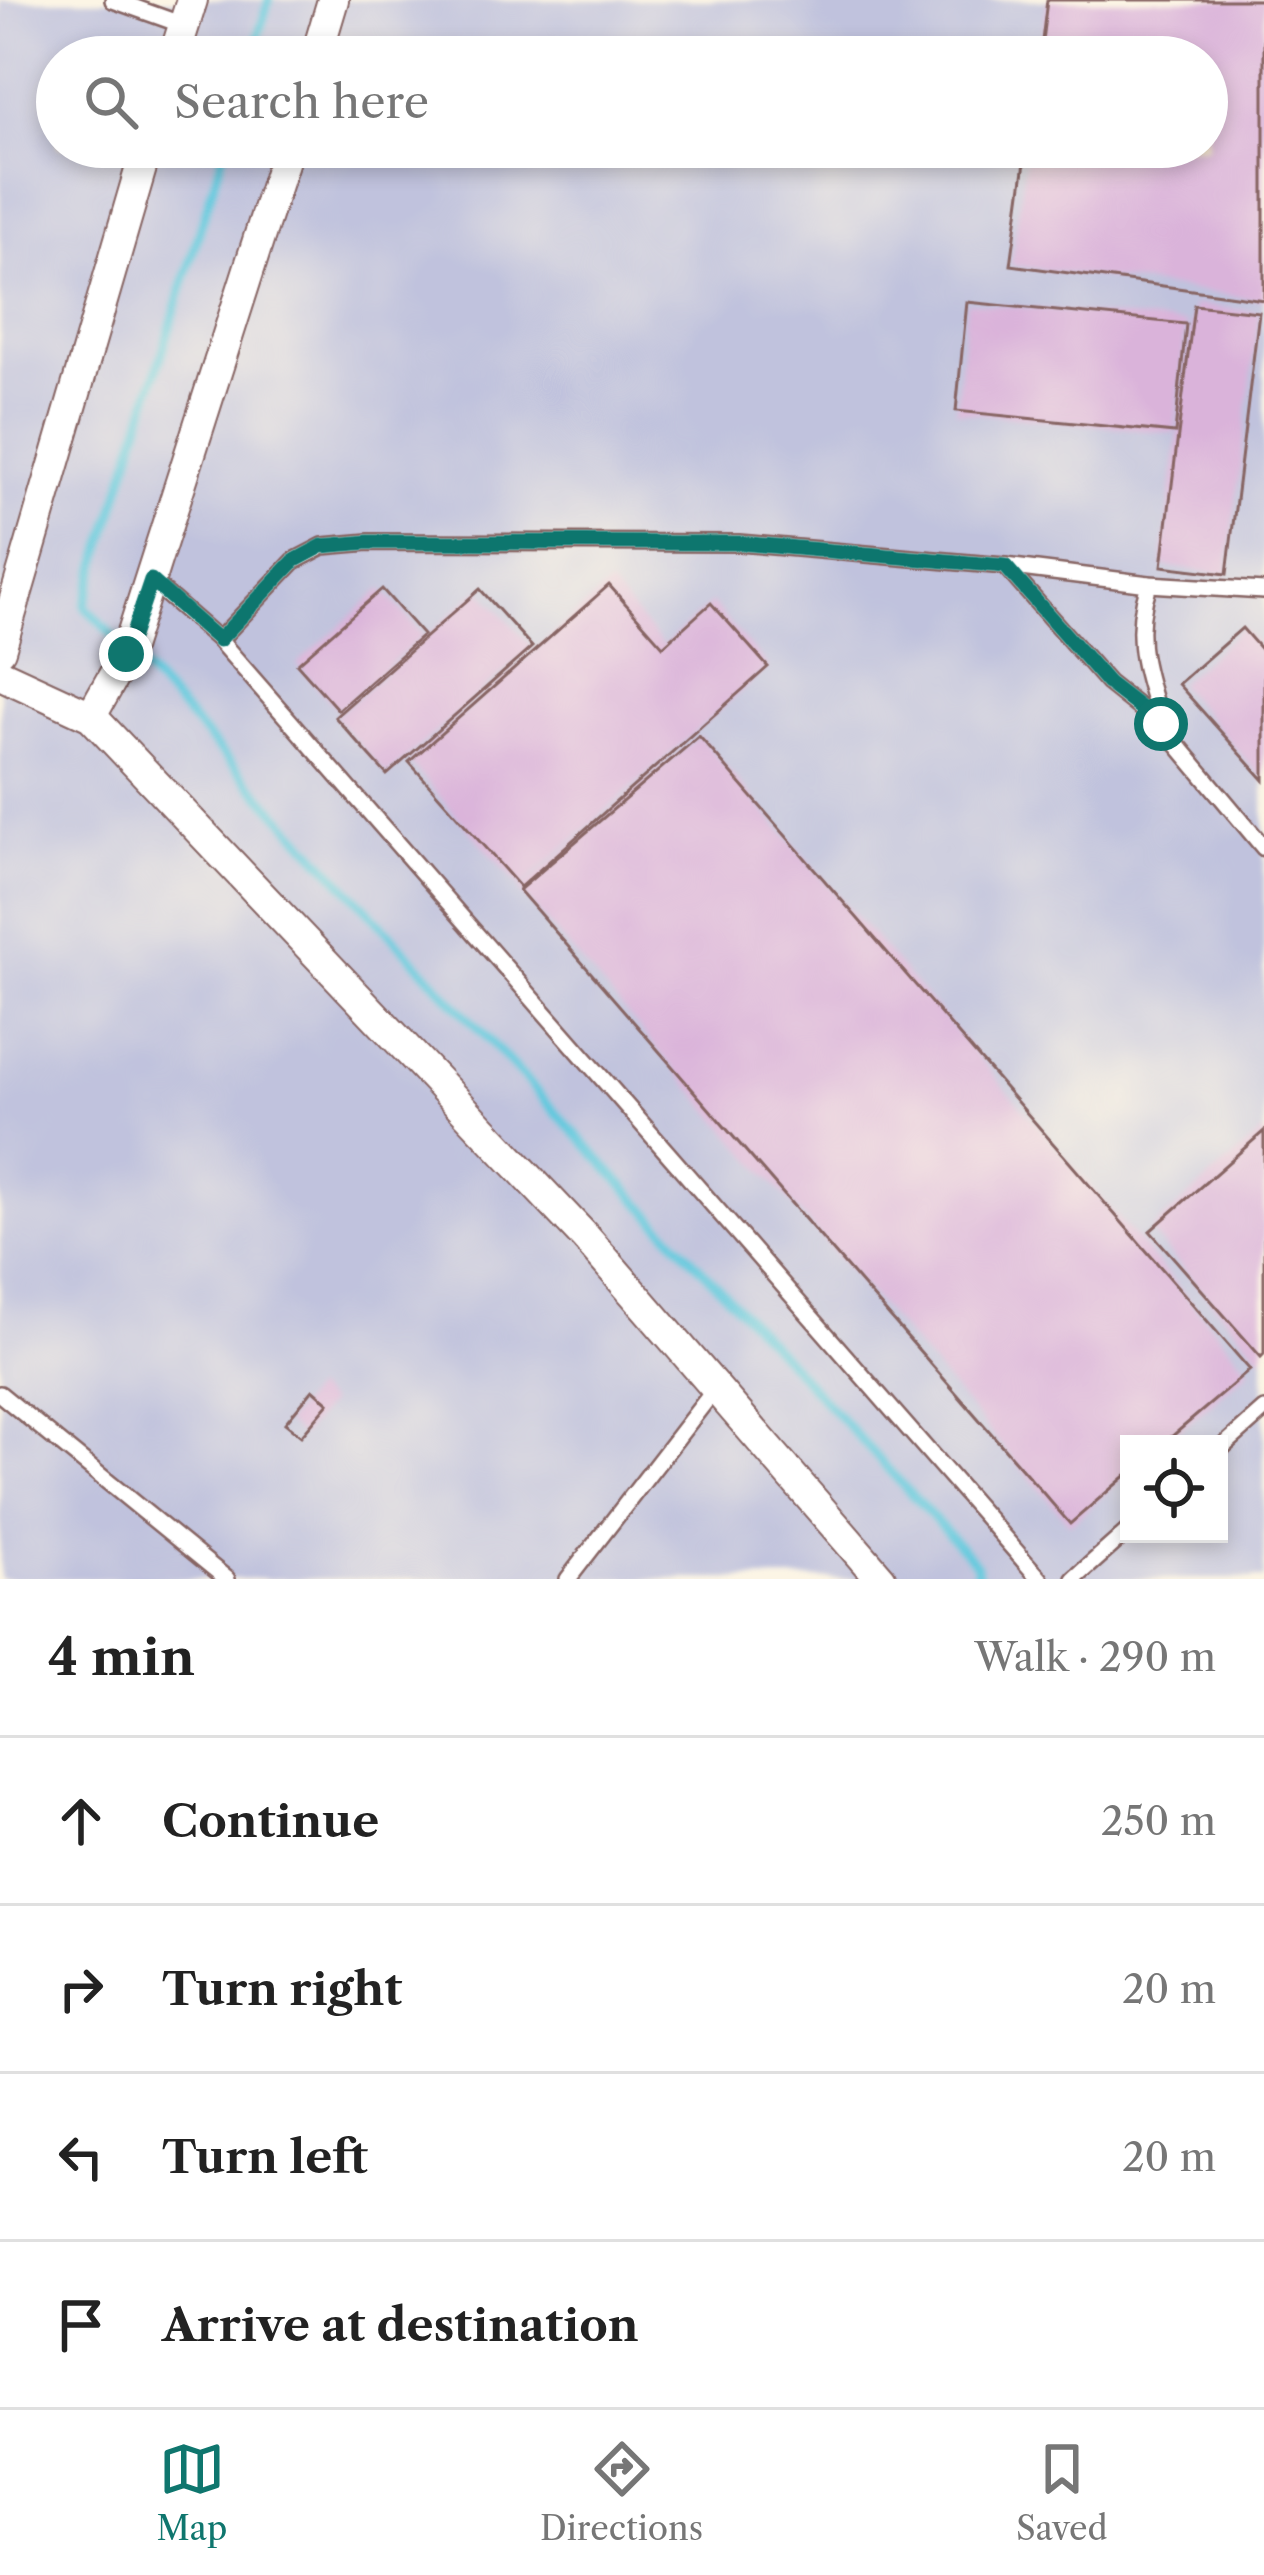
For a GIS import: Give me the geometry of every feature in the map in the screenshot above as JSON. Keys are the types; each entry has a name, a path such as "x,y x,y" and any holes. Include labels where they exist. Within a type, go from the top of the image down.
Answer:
{"street":[{"path":"322,36 333,0"},
{"path":"0,650 141,168"},
{"path":"92,716 121,665 151,580 281,168"},
{"path":"0,674 92,716 585,1237 881,1579"}],"lane":[{"path":"113,0 187,12"},
{"path":"219,640 294,561 322,546 369,542 739,543 1264,591"},
{"path":"1005,566 1108,683 1161,724 1264,848"},
{"path":"151,580 219,640 1040,1579"},
{"path":"1149,584 1141,611 1142,657 1161,724"},
{"path":"568,1579 715,1389"},
{"path":"0,1394 227,1579"},
{"path":"1228,1442 1264,1410"},
{"path":"1073,1579 1120,1538"}],"shaded area":[{"path":"0,0 1264,0 1264,1579 0,1579"}],"building":[{"path":"1047,0 1264,0 1264,300 1011,265 1024,168 1228,168 1228,36 1043,36"},
{"path":"967,302 1186,324 1175,433 956,411"},
{"path":"1194,305 1259,312 1227,574 1162,566"},
{"path":"609,585 663,646 711,603 768,667 520,887 409,762"},
{"path":"382,589 423,635 338,710 297,664"},
{"path":"480,589 532,647 387,775 335,717"},
{"path":"1242,628 1264,653 1264,780 1178,684"},
{"path":"699,736 1250,1370 1174,1435 1120,1435 1120,1481 1070,1524 519,890"},
{"path":"1264,1131 1264,1354 1261,1357 1150,1231"},
{"path":"313,1389 329,1403 301,1436 285,1423"}],"waterway":[{"path":"258,36 269,0"},
{"path":"219,168 85,606 977,1565 977,1579"}],"route":[{"path":"126,654 151,580 219,640 294,561 322,546 369,542 739,543 1005,566 1108,683 1161,724"}]}
